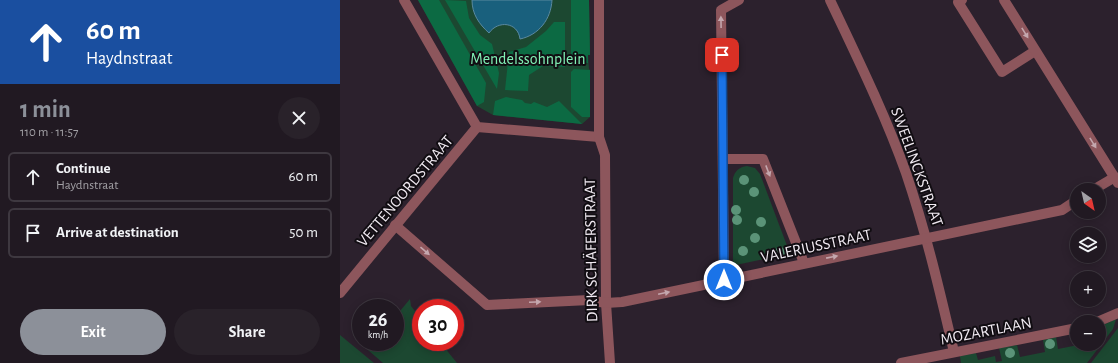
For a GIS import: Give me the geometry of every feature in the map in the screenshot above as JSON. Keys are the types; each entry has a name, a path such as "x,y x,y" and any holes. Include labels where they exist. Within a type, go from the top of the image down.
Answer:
{"street":[{"path":"404,0 478,127 600,137 599,0"},
{"path":"724,280 724,160 721,10 739,0"},
{"name":"SWEELINCKSTRAAT","path":"830,0 872,88 905,172 927,238 954,352"},
{"path":"962,0 958,2 1002,72 1035,51"},
{"path":"1004,0 1116,180 1106,185"},
{"name":"VETTENOORDSTRAAT","path":"340,293 478,127"},
{"name":"DIRK SCHÄFERSTRAAT","path":"600,137 605,155 606,302 610,363"},
{"path":"724,160 763,159 804,263"},
{"name":"VALERIUSSTRAAT","path":"395,226 487,305 589,300 622,302 1062,210 1070,205"},
{"path":"1106,318 1118,313"},
{"name":"MOZARTLAAN","path":"901,363 1070,329"}],"green space":[{"name":"Mendelssohnplein","path":"418,0 589,0 590,55 588,55 590,70 590,117 582,124 493,115 477,106"},
{"path":"418,0 439,0 486,83 484,102 477,106"},
{"path":"445,0 466,1 469,18 480,35 492,44 499,73 497,89"},
{"path":"571,0 589,0 590,55 588,55 588,63 574,63 571,60"},
{"path":"554,22 565,22 565,67 543,66 529,75 528,91 505,90 509,52 526,47 546,31"},
{"path":"574,69 590,70 590,117 582,117 571,107 571,72"},
{"path":"506,97 522,100 525,103 531,104 534,102 547,107 559,101 582,124 493,115 495,101"},
{"path":"747,166 755,168 760,174 789,251 788,254 736,265 733,262 733,178 738,170"},
{"path":"410,299 412,307 412,351 447,351 457,363 383,363 369,351 404,351 404,306"},
{"path":"1116,319 1113,329 1106,338 1106,324"},
{"path":"1118,328 1118,363 1091,363 1100,351 1106,351 1106,344"},
{"path":"340,335 352,345 352,351 359,351 374,363 340,363"},
{"path":"1056,337 1058,349 1070,347 1070,351 1096,351 1087,363 961,363 960,356 976,353 978,360 995,356 996,362 1002,361 999,348 1017,345 1020,357 1045,352 1043,340"}],"water":[{"path":"472,0 552,0 549,14 543,25 533,34 520,39 516,29 507,25 497,26 489,33 477,18 473,10"}],"route":[{"path":"722,55 724,280"}]}
